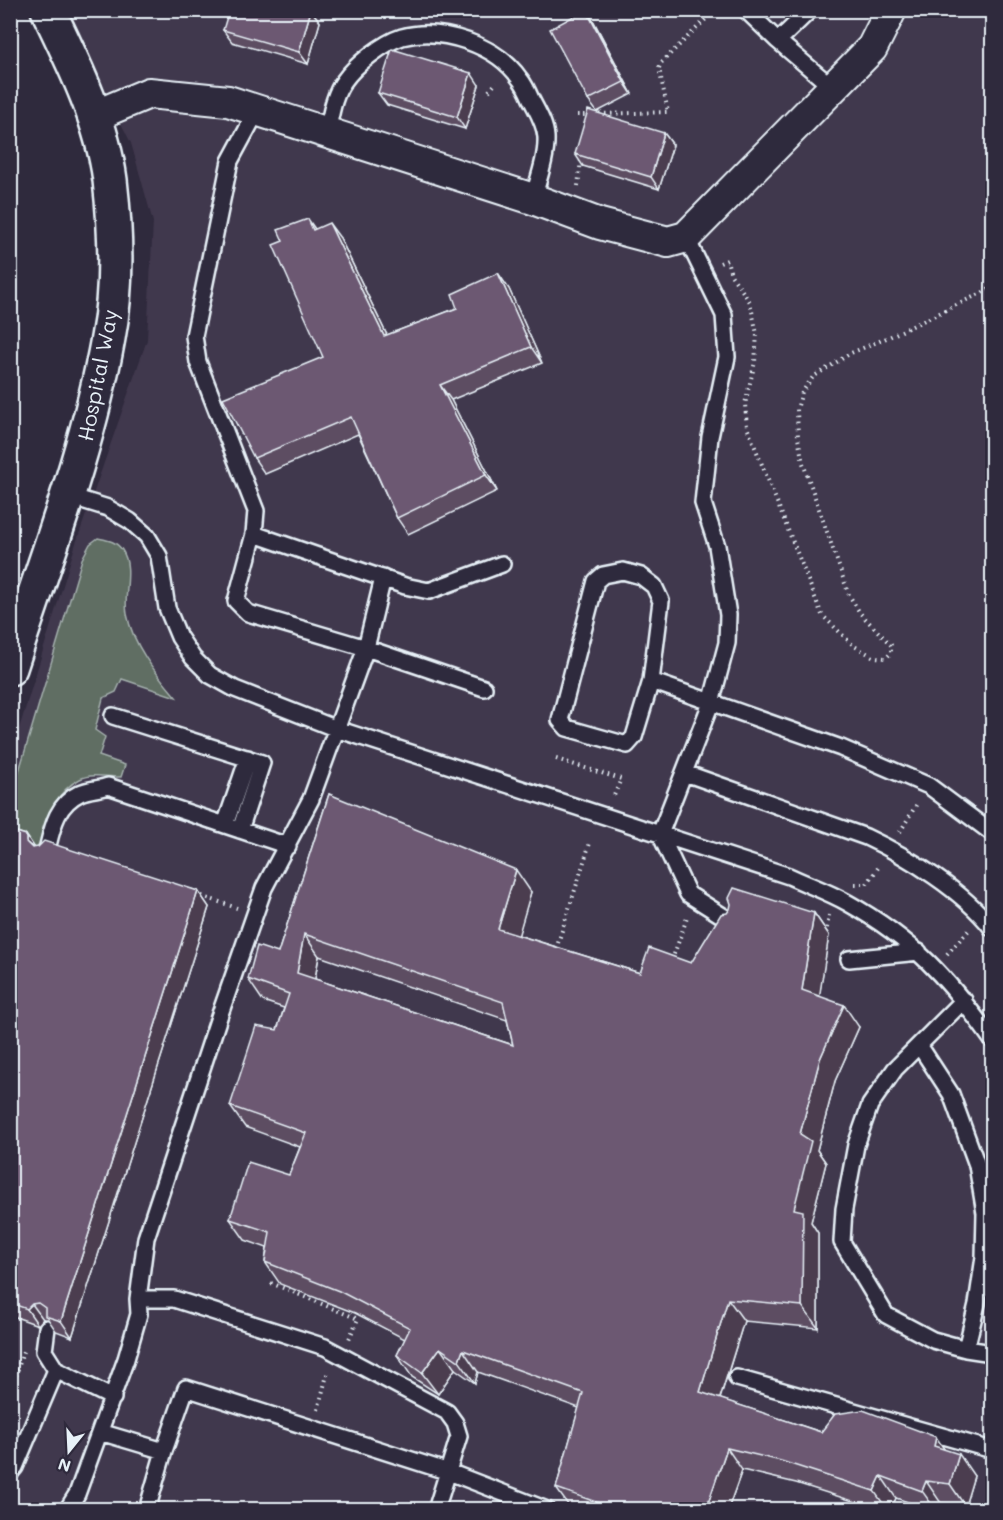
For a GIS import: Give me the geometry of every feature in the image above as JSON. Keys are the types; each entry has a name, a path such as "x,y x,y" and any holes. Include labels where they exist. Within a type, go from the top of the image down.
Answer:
{"street":[{"name":"Hospital Way","path":"10,668 87,427 109,336 116,258 110,179 94,116 75,64 48,10"},
{"path":"94,116 149,93 228,101 600,224 668,242 686,237 872,48 891,10"}],"lane":[{"path":"746,10 832,87"},
{"path":"778,41 810,10"},
{"path":"327,133 336,96 344,80 365,57 401,37 437,34 476,43 502,60 520,78 542,119 546,135 545,151 533,200"},
{"path":"257,111 230,162 194,336 198,362 256,511 254,534 237,601 248,613 366,648 484,688"},
{"path":"686,237 724,315 727,357 710,437 703,503 717,546 728,615 727,643 711,703 660,834 688,894 737,926"},
{"path":"66,495 108,508 130,521 147,536 159,556 167,608 178,637 210,675 235,689 337,729 789,876 845,901 885,925 919,952 945,977 993,1040"},
{"path":"254,534 405,586 429,591 502,564"},
{"path":"623,571 641,576 654,586 661,601 651,681 634,737 627,745 567,728 560,720 596,582 603,575 623,571"},
{"path":"67,1509 77,1494 113,1398 139,1314 138,1299 146,1238 264,888 311,799 366,648 383,578"},
{"path":"651,681 841,748 929,786 993,833"},
{"path":"113,716 255,761"},
{"path":"225,825 255,761"},
{"path":"240,830 255,761"},
{"path":"685,773 866,837 890,849 944,883 993,928"},
{"path":"46,854 54,821 61,808 81,793 108,786 288,846"},
{"path":"849,959 919,952"},
{"path":"964,1000 896,1069 870,1105 856,1145 843,1209 842,1242 886,1315 933,1340 966,1349 993,1353"},
{"path":"919,1045 951,1094 977,1165 985,1213 982,1269 977,1304 966,1349"},
{"path":"138,1299 174,1299 325,1347 447,1412 455,1423 459,1436 436,1509"},
{"path":"47,1328 44,1351 56,1370 113,1398"},
{"path":"10,1473 15,1467 56,1370"},
{"path":"737,1378 993,1450"},
{"path":"147,1509 186,1388 448,1472 547,1509"},
{"path":"100,1432 164,1451"}],"path":[{"path":"577,115 668,112 658,68 708,17"},
{"path":"578,186 581,157"},
{"path":"718,264 727,260 731,275 750,302 757,334 755,362 746,404 747,427 822,615 854,646 874,657 886,658 891,653 891,645 860,613 849,595 803,463 798,438 797,409 802,392 813,377 851,353 993,288"},
{"path":"555,759 621,779 610,804"},
{"path":"896,839 921,796"},
{"path":"558,943 590,843"},
{"path":"846,884 867,884 883,859"},
{"path":"194,894 244,910"},
{"path":"825,941 830,912"},
{"path":"671,965 687,918"},
{"path":"947,954 974,925"},
{"path":"271,1283 358,1319 347,1344"},
{"path":"10,1392 24,1349"},
{"path":"317,1416 330,1365"},
{"path":"290,1509 292,1503"}],"shaded area":[{"path":"64,11 992,11 992,1509 11,1510 11,755 76,543 147,340 153,222 131,143"}],"green space":[{"path":"98,538 108,540 122,550 128,573 127,614 134,637 146,658 176,697 122,679 116,692 103,698 95,730 105,737 99,756 125,765 121,777 89,776 80,779 63,792 52,810 39,850 11,840 11,798 82,559 90,544"}],"building":[{"path":"229,10 311,10 299,52 223,30"},
{"path":"585,10 624,82 588,100 550,29"},
{"path":"392,49 471,73 457,117 378,93"},
{"path":"588,110 664,133 651,177 575,154"},
{"path":"308,219 313,230 329,223 384,336 457,308 452,294 498,273 531,347 440,385 486,475 397,518 351,417 254,458 223,398 323,357 273,245 283,241 278,230"},
{"path":"329,794 516,870 498,929 640,973 649,948 691,963 721,914 727,913 730,909 729,898 734,888 814,913 802,990 844,1005 820,1059 800,1134 811,1141 794,1209 803,1211 802,1306 728,1299 700,1392 821,1432 835,1414 863,1410 936,1437 934,1446 959,1454 950,1484 926,1481 922,1491 881,1476 874,1491 781,1461 727,1448 706,1509 683,1509 672,1506 671,1509 616,1509 556,1488 583,1393 463,1350 459,1361 440,1348 422,1373 397,1355 410,1328 339,1291 265,1262 270,1232 230,1219 248,1162 289,1175 306,1133 230,1106 256,1026 277,1030 289,994 248,979 257,946 278,953","holes":["304,934 503,1002 513,1045 297,973"]},
{"path":"10,830 26,835 26,842 32,848 38,847 44,841 198,891 61,1321 45,1316 45,1308 38,1303 32,1304 27,1309 10,1303"}]}
